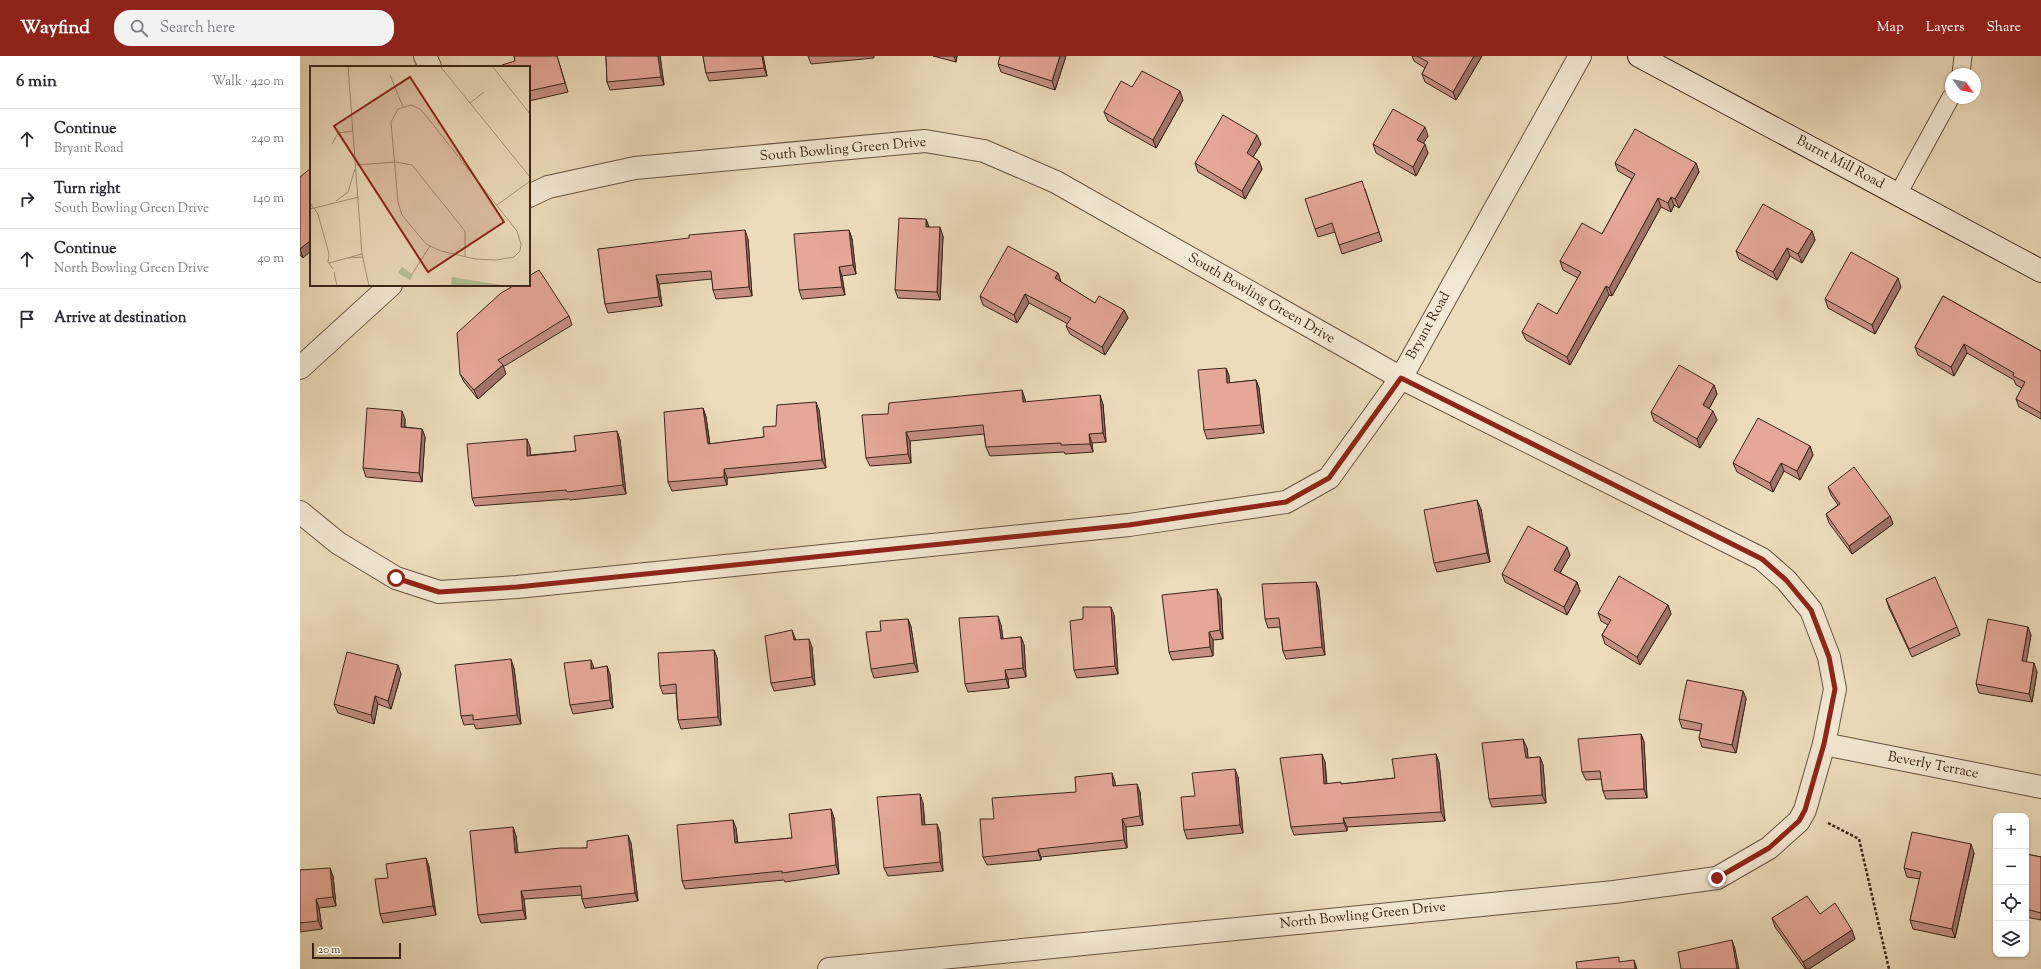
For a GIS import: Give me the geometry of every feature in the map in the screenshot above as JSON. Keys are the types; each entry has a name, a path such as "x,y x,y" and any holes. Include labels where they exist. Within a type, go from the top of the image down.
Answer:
{"street":[{"path":"425,56 430,66"},
{"name":"Bryant Road","path":"300,512 338,543 396,578 439,592 517,587 1129,525 1286,502 1329,478 1401,378 1580,56"},
{"name":"Burnt Mill Road","path":"1639,56 2041,270"},
{"name":"South Bowling Green Drive","path":"530,196 548,187 635,168 925,141 984,151 1056,182 1401,378 1762,559 1780,574 1811,610 1829,657 1835,689 1824,744"},
{"path":"300,368 390,286"},
{"name":"Beverly Terrace","path":"1824,744 2041,787"},
{"name":"North Bowling Green Drive","path":"829,969 1614,892 1717,878 1769,848 1799,821 1805,810 1824,744"}],"lane":[{"path":"1962,68 1963,56"},
{"path":"1898,194 1947,104"}],"path":[{"path":"1805,810 1860,840 1889,969"}],"building":[{"path":"514,56 557,56 565,83 530,91 530,66 502,65 515,61"},
{"path":"606,56 658,56 661,77 607,82"},
{"path":"703,56 762,56 764,68 706,73"},
{"path":"1000,56 1060,56 1052,81 998,64"},
{"path":"1417,56 1474,56 1453,92 1422,74 1428,62"},
{"path":"1142,71 1180,91 1153,140 1104,112 1121,81 1132,87"},
{"path":"1393,109 1425,127 1417,140 1425,144 1413,167 1373,144"},
{"path":"1223,115 1257,135 1247,153 1259,161 1242,191 1195,163"},
{"path":"1635,129 1696,163 1675,199 1671,197 1668,203 1658,198 1609,288 1606,286 1567,357 1522,332 1538,303 1557,314 1581,272 1560,261 1582,223 1602,234 1635,174 1615,163"},
{"path":"310,169 310,241 300,249 300,177"},
{"path":"1362,181 1379,232 1339,245 1332,223 1315,229 1305,199"},
{"path":"1763,204 1812,231 1798,254 1787,248 1773,272 1736,251"},
{"path":"899,218 926,219 926,227 940,227 937,292 895,290"},
{"path":"745,230 749,287 713,290 711,271 656,275 659,297 605,304 598,249 689,238 689,235"},
{"path":"849,230 853,265 839,267 842,287 799,290 794,234"},
{"path":"1008,246 1058,273 1055,278 1095,303 1099,296 1124,310 1102,347 1066,326 1071,318 1025,294 1014,315 980,296"},
{"path":"1851,252 1898,278 1872,325 1825,299"},
{"path":"539,270 569,316 498,360 503,365 474,390 460,374 457,333 501,293 513,286 530,286 530,275"},
{"path":"1943,296 2041,351 2041,413 2016,399 2025,382 2013,376 2014,373 1964,344 1951,367 1915,347"},
{"path":"1679,365 1714,385 1703,405 1713,411 1697,439 1651,412"},
{"path":"1226,368 1227,383 1256,380 1261,425 1204,430 1198,370"},
{"path":"1022,390 1023,402 1100,395 1103,433 1089,434 1090,444 1061,445 1061,443 986,447 983,425 906,432 908,454 866,458 862,415 888,414 889,403"},
{"path":"816,402 822,460 724,469 724,477 668,482 664,412 703,408 708,444 764,437 763,427 776,426 777,405"},
{"path":"367,408 402,411 401,427 422,429 419,473 363,468"},
{"path":"1758,418 1810,446 1797,471 1781,463 1770,483 1733,463"},
{"path":"617,431 623,485 567,492 566,490 472,498 467,444 527,439 527,456 576,451 574,436"},
{"path":"1854,467 1890,516 1849,546 1826,514 1840,504 1828,487"},
{"path":"1477,500 1487,553 1434,563 1424,510"},
{"path":"1528,526 1567,547 1554,570 1577,582 1564,607 1502,574"},
{"path":"1619,576 1668,605 1637,657 1602,635 1611,620 1598,613"},
{"path":"1935,577 1957,627 1909,649 1886,599"},
{"path":"1316,582 1322,647 1283,651 1279,618 1265,619 1262,584"},
{"path":"1217,589 1220,630 1209,632 1210,647 1169,652 1162,595"},
{"path":"1083,607 1111,607 1115,666 1074,670 1070,621 1083,619"},
{"path":"998,616 1001,639 1021,637 1023,668 1005,670 1006,679 965,684 959,618"},
{"path":"908,619 914,663 871,669 866,632 881,631 880,621"},
{"path":"1988,619 2028,627 2022,661 2034,663 2029,694 1976,684"},
{"path":"792,630 794,640 809,639 812,677 771,683 765,636"},
{"path":"714,650 718,717 678,720 676,684 660,686 658,653"},
{"path":"347,652 398,665 388,701 375,696 371,715 334,704"},
{"path":"511,659 517,715 473,720 473,715 461,716 455,665"},
{"path":"591,660 591,669 607,666 610,700 570,705 564,663"},
{"path":"1687,680 1743,691 1732,745 1699,738 1702,724 1679,719"},
{"path":"1641,734 1644,789 1603,791 1600,771 1582,772 1578,739"},
{"path":"1523,739 1526,758 1540,757 1542,795 1489,799 1482,743"},
{"path":"1322,754 1324,784 1341,782 1341,784 1395,778 1392,759 1436,754 1441,812 1343,818 1344,823 1291,827 1280,758"},
{"path":"1235,769 1240,825 1184,830 1181,797 1195,796 1192,773"},
{"path":"1112,773 1113,786 1137,784 1140,816 1122,819 1124,840 1038,849 1038,851 983,857 980,819 994,819 992,798 1076,792 1075,777"},
{"path":"920,794 922,825 937,824 940,862 884,868 877,797"},
{"path":"831,809 836,865 782,873 782,871 682,881 677,825 733,820 735,843 792,838 789,814"},
{"path":"513,827 515,853 560,848 587,848 587,841 628,835 635,893 582,899 581,886 521,891 523,910 478,915 470,831"},
{"path":"1912,832 1971,844 1952,929 1910,920 1921,872 1904,868"},
{"path":"2029,855 2041,857 2041,913 2029,910"},
{"path":"426,858 433,906 380,914 375,879 388,878 386,864"},
{"path":"330,868 333,897 316,899 318,921 300,923 300,870"},
{"path":"1807,896 1820,914 1835,903 1852,930 1803,962 1772,918"},
{"path":"1732,940 1737,969 1681,969 1678,952"},
{"path":"1619,957 1619,962 1634,960 1635,969 1577,969 1576,962"}],"route":[{"path":"396,578 439,592 517,587 1129,525 1286,502 1329,478 1401,378 1685,519 1762,559 1786,580 1811,610 1829,657 1835,689 1824,744 1805,810 1799,821 1769,848 1717,878"}]}
